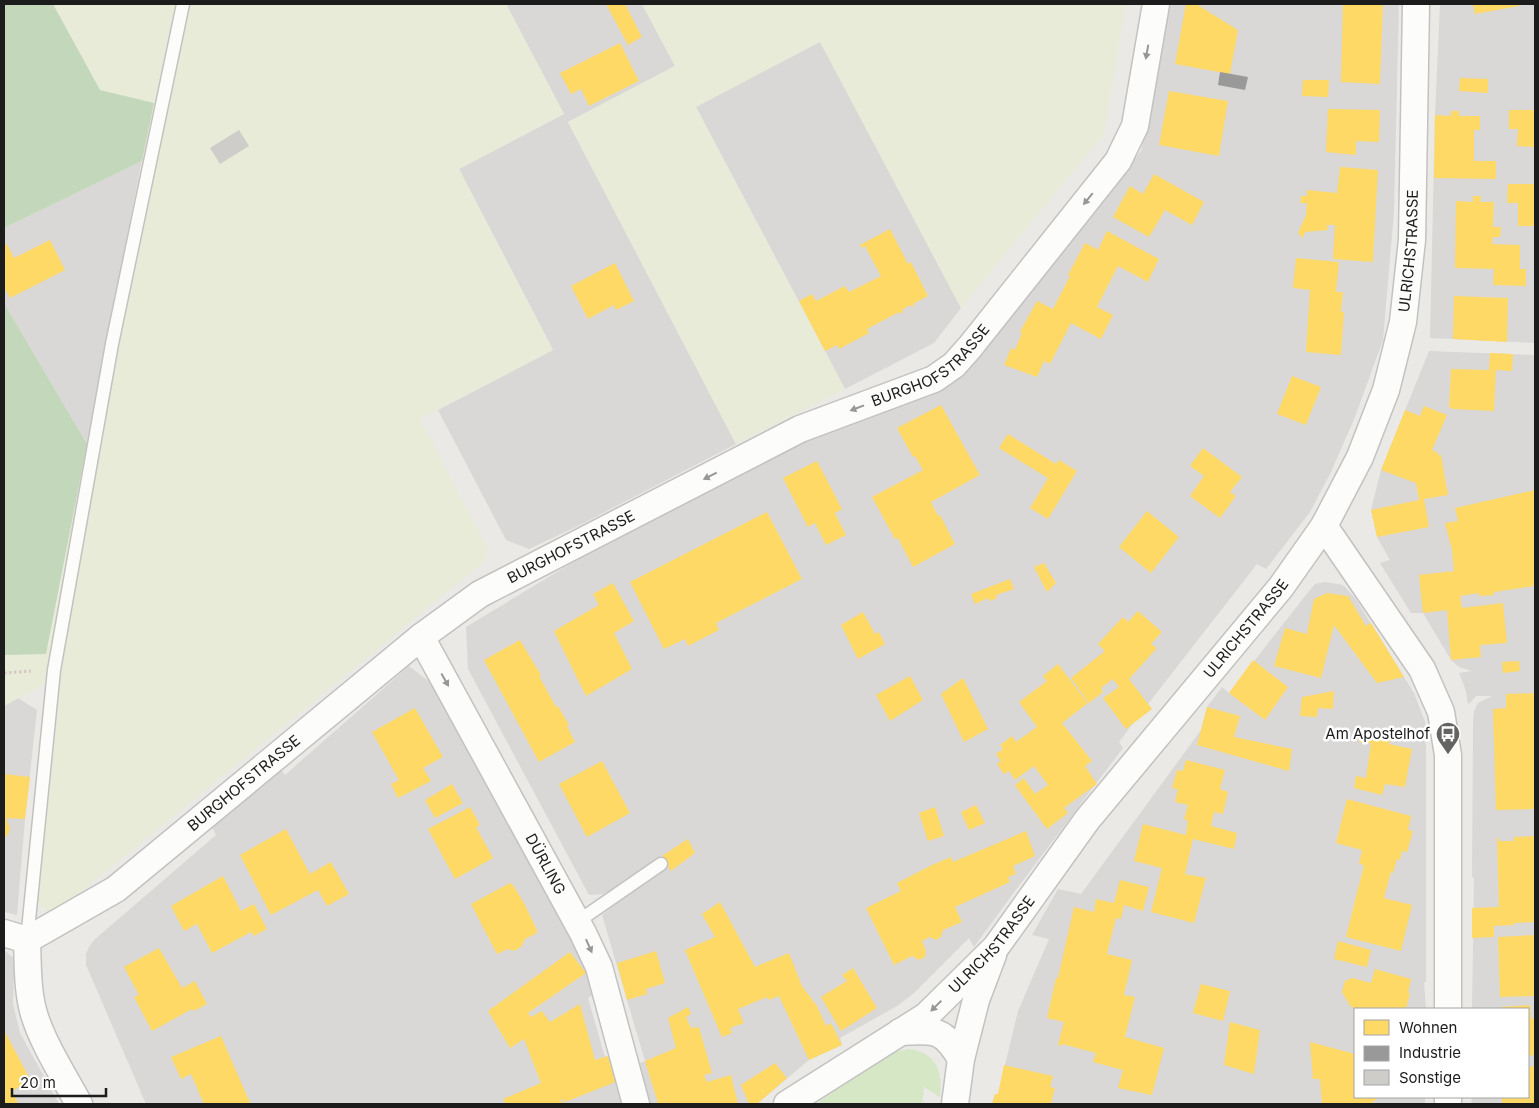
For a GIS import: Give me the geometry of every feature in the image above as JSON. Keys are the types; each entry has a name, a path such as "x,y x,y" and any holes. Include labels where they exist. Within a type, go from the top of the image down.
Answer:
{"street":[{"name":"BURGHOFSTRASSE","path":"15,937 116,889 421,637 480,594 800,429 934,379 954,365 1118,161 1135,126 1156,4"},
{"name":"ULRICHSTRASSE","path":"787,1104 926,1016 996,947 1087,820 1281,587 1324,526 1360,457 1386,390 1403,322 1412,240 1416,4"},
{"path":"1324,526 1422,669 1441,712 1448,755 1448,1008"},
{"name":"DÜRLING","path":"421,637 577,922 599,967 636,1104"},
{"path":"15,937 34,1015 79,1104"},
{"path":"955,1104 961,1059 976,1000 996,947"},
{"path":"900,1032 922,1031 940,1034 952,1043 961,1059"}],"lane":[{"path":"15,937 54,670 112,344 183,4"},
{"path":"577,922 661,864"}],"shaded area":[{"path":"506,4 642,4 675,66 568,122 736,444 580,525 529,549 506,540 438,410 553,350 459,169 564,114"},
{"path":"1167,4 1399,4 1394,212 1383,340 1355,417 1331,472 1310,512 1266,569 1257,564 1148,704 1152,709 1134,722 1119,742 1123,748 974,947 969,938 913,994 897,1006 840,1038 842,1045 809,1060 757,1104 643,1104 633,1066 645,1061 602,915 667,865 662,856 607,894 589,895 468,669 466,627 595,549 796,444 960,378 1141,151"},
{"path":"1440,4 1535,4 1535,343 1430,338 1435,115"},
{"path":"820,41 961,308 934,343 845,389 696,107"},
{"path":"142,161 87,444 4,303 4,228"},
{"path":"1429,351 1535,355 1535,1104 1471,1104 1472,1098 1529,1098 1529,1008 1472,1008 1474,878 1472,877 1473,722 1474,711 1478,703 1492,696 1476,696 1468,705 1466,691 1459,673 1472,671 1459,667 1451,660 1423,613 1411,613 1380,563 1390,560 1377,537 1371,510 1381,470"},
{"path":"1325,582 1343,585 1355,598 1414,693 1425,722 1427,735 1424,735 1426,746 1426,982 1424,982 1426,1008 1354,1008 1354,1098 1425,1098 1425,1104 992,1104 995,1094 998,1094 1018,1011 1049,939 1032,935 1058,889 1081,894 1201,730 1207,707 1222,687 1229,693 1315,584"},
{"path":"409,666 435,686 578,942 598,992 588,998 605,1057 608,1056 629,1104 146,1104 86,965 86,954 89,947 94,940 216,835 212,827 280,766 285,775"},
{"path":"18,698 37,710 17,915 4,912 4,706"},
{"path":"4,950 18,962 14,973 13,1004 20,1033 59,1104 4,1104"}],"green space":[{"path":"4,4 53,4 100,90 154,103 142,161 4,228"},
{"path":"53,4 506,4 564,114 459,169 553,350 420,419 488,549 486,560 60,909 52,913 43,910 38,898 61,675 4,706 4,655 46,654 153,103 100,90"},
{"path":"642,4 1126,4 1104,134 961,308 820,42 696,107 845,389 736,444 568,122 675,66"},
{"path":"4,303 87,444 46,654 4,655"},
{"path":"910,1049 926,1055 936,1065 940,1079 940,1097 924,1087 922,1104 816,1104 893,1052"}],"building: Wohnen":[{"path":"606,4 625,4 642,37 628,45"},
{"path":"1186,4 1196,4 1238,30 1230,74 1175,64"},
{"path":"1343,4 1383,4 1380,84 1341,82"},
{"path":"1473,4 1519,4 1519,6 1475,14"},
{"path":"620,43 639,81 589,106 581,89 571,94 560,73"},
{"path":"1460,78 1488,79 1488,93 1459,91"},
{"path":"1303,80 1329,80 1328,97 1302,96"},
{"path":"1169,91 1228,101 1219,156 1159,145"},
{"path":"1328,109 1380,110 1379,142 1356,141 1356,155 1326,152"},
{"path":"1509,110 1535,110 1534,147 1517,146 1518,129 1509,129"},
{"path":"1451,111 1459,111 1459,116 1480,116 1480,130 1474,130 1474,161 1496,161 1496,179 1434,178 1435,115 1451,116"},
{"path":"1340,167 1378,170 1373,262 1333,259 1335,225 1327,225 1328,230 1305,232 1303,238 1298,233 1306,215 1307,203 1300,203 1301,196 1307,196 1307,190 1337,193"},
{"path":"1154,174 1204,202 1192,225 1165,210 1149,237 1113,217 1130,186 1143,194"},
{"path":"1508,184 1534,184 1535,226 1518,226 1518,203 1507,203"},
{"path":"1473,196 1481,196 1480,202 1494,202 1493,227 1501,227 1500,237 1493,237 1492,244 1520,245 1520,269 1526,269 1526,286 1493,285 1494,269 1455,268 1456,201 1473,202"},
{"path":"890,229 908,264 911,262 928,296 913,304 914,306 910,305 902,310 903,312 900,314 899,312 867,329 869,333 839,349 837,345 825,351 799,301 812,294 816,301 845,286 849,292 881,276 865,246 861,248 860,245"},
{"path":"1107,231 1159,259 1148,282 1118,266 1097,307 1113,315 1101,339 1071,323 1050,364 1044,361 1037,377 1004,365 1011,348 1015,350 1022,333 1020,332 1037,301 1053,309 1085,243 1098,250"},
{"path":"50,240 65,270 10,298 4,287 4,246 7,244 14,258"},
{"path":"1296,258 1339,262 1336,292 1343,292 1341,312 1344,312 1341,355 1306,352 1310,290 1293,288"},
{"path":"615,263 634,301 616,310 614,305 588,319 571,286"},
{"path":"1454,296 1508,298 1507,342 1453,339"},
{"path":"1490,353 1513,354 1512,371 1496,370 1494,411 1453,409 1449,407 1451,369 1489,370"},
{"path":"1292,376 1321,387 1306,425 1277,414"},
{"path":"941,405 980,475 931,502 955,544 913,567 898,538 895,539 872,497 923,470 915,456 913,457 897,428"},
{"path":"1424,406 1447,415 1432,450 1441,455 1448,495 1424,499 1429,527 1377,537 1371,510 1419,500 1416,483 1381,470 1405,410 1420,416"},
{"path":"1008,434 1056,464 1059,460 1077,471 1048,519 1030,508 1048,478 999,448"},
{"path":"1203,448 1242,477 1230,492 1236,496 1220,518 1190,496 1204,476 1190,466"},
{"path":"817,461 842,509 835,513 846,535 826,545 815,523 808,527 783,478"},
{"path":"1535,490 1535,586 1494,592 1494,595 1479,596 1479,593 1460,596 1462,608 1503,603 1507,643 1480,645 1481,657 1451,660 1447,610 1423,613 1419,575 1454,571 1452,550 1445,523 1458,521 1455,508"},
{"path":"1147,511 1179,537 1151,573 1119,547"},
{"path":"767,512 802,579 716,623 719,630 688,646 685,639 664,649 630,582"},
{"path":"1044,563 1056,583 1047,592 1034,567"},
{"path":"1010,579 1014,589 996,595 997,598 990,601 988,598 975,604 971,594"},
{"path":"613,583 634,621 614,633 632,669 586,696 554,631 599,605 593,594"},
{"path":"1327,593 1348,596 1366,626 1371,623 1404,677 1377,683 1334,625 1321,678 1274,666 1285,628 1307,634 1314,599"},
{"path":"1138,611 1162,632 1151,644 1157,648 1129,679 1152,709 1126,729 1103,698 1119,687 1113,679 1101,688 1103,692 1089,703 1071,678 1105,651 1098,644 1123,617 1128,622"},
{"path":"863,612 875,634 879,632 885,644 858,659 841,625"},
{"path":"520,640 541,675 539,676 556,707 558,706 569,725 567,726 575,742 539,762 484,660"},
{"path":"1253,660 1288,687 1265,720 1229,693"},
{"path":"1519,661 1520,671 1503,673 1502,662"},
{"path":"1058,664 1088,703 1062,723 1092,761 1085,766 1097,784 1064,808 1068,813 1047,829 1015,785 1024,778 1035,794 1048,785 1034,766 1015,780 1009,771 1004,774 997,764 1001,761 996,754 1003,749 1000,745 1012,736 1016,742 1037,727 1019,702 1047,681 1043,676"},
{"path":"910,676 923,700 890,721 876,695"},
{"path":"963,678 988,729 964,742 941,694"},
{"path":"1334,691 1333,709 1318,708 1317,717 1300,716 1302,697"},
{"path":"1535,693 1535,809 1496,810 1493,709 1506,708 1506,694"},
{"path":"1207,707 1240,716 1234,737 1292,749 1289,771 1197,745"},
{"path":"415,708 443,757 423,768 431,781 398,798 391,784 399,780 372,732"},
{"path":"1360,731 1390,733 1389,744 1412,749 1405,787 1385,784 1382,795 1354,788 1356,776 1366,778 1371,743 1359,742"},
{"path":"1186,760 1225,770 1220,789 1228,792 1223,814 1214,812 1211,826 1237,833 1234,849 1193,839 1185,874 1206,878 1194,923 1151,912 1162,868 1134,861 1143,824 1186,835 1188,820 1184,820 1188,805 1175,802 1178,789 1172,788 1177,770 1183,771"},
{"path":"602,761 630,813 587,837 559,784"},
{"path":"4,774 30,777 25,819 7,818 10,828 8,835 4,837"},
{"path":"452,784 463,803 435,818 425,800"},
{"path":"1347,799 1411,816 1408,830 1413,831 1407,852 1402,851 1400,860 1397,859 1393,873 1391,872 1384,898 1412,905 1401,951 1346,937 1364,865 1359,864 1362,850 1336,843"},
{"path":"976,805 985,823 969,830 961,812"},
{"path":"470,807 480,825 476,827 493,858 455,879 428,829"},
{"path":"935,807 944,836 928,841 919,813"},
{"path":"286,829 310,874 331,862 349,894 327,906 318,890 271,915 240,855"},
{"path":"1026,831 1035,856 1013,866 1016,874 1008,877 1010,882 955,907 962,922 943,930 941,937 936,940 930,937 922,941 926,951 925,957 919,960 912,956 894,965 866,908 901,891 897,883 932,865 951,857 953,862"},
{"path":"1535,836 1535,922 1494,926 1494,937 1472,938 1472,908 1499,907 1497,838 1499,838 1499,841 1514,841 1514,837"},
{"path":"688,839 695,853 671,871 662,856"},
{"path":"223,876 241,911 254,904 267,929 254,936 251,932 212,953 197,924 184,931 171,906"},
{"path":"1120,880 1149,887 1143,911 1124,905 1121,919 1116,918 1107,954 1132,960 1124,995 1135,997 1125,1037 1164,1048 1152,1095 1118,1088 1123,1070 1093,1062 1096,1053 1062,1044 1061,1046 1058,1045 1064,1022 1047,1018 1074,907 1094,912 1096,899 1114,903"},
{"path":"510,883 524,903 537,933 525,939 522,946 514,951 508,949 497,954 471,904"},
{"path":"720,902 755,967 789,953 802,986 817,1006 826,1026 831,1023 842,1045 809,1060 779,996 768,1000 767,997 738,1009 744,1023 730,1028 732,1033 722,1037 685,950 715,937 702,914"},
{"path":"1535,935 1535,996 1500,997 1498,937"},
{"path":"1338,941 1371,950 1367,967 1334,959"},
{"path":"159,948 182,988 195,981 207,1004 194,1011 192,1009 152,1031 134,997 139,995 124,967"},
{"path":"656,951 665,983 646,989 647,994 627,1000 617,963"},
{"path":"570,952 586,973 528,1013 531,1017 542,1011 550,1022 580,1004 595,1060 608,1056 618,1081 565,1102 563,1099 559,1101 564,1102 560,1104 506,1104 503,1099 541,1083 524,1039 510,1048 488,1011"},
{"path":"853,968 877,1008 841,1031 821,997 847,981 842,975"},
{"path":"1375,969 1411,979 1406,1008 1351,1007 1342,992 1345,981 1352,978 1371,983"},
{"path":"1201,984 1230,991 1223,1021 1193,1013"},
{"path":"1530,1005 1531,1019 1535,1018 1535,1055 1529,1056 1529,1008 1501,1007"},
{"path":"688,1007 691,1014 686,1017 691,1028 699,1027 712,1073 704,1075 707,1082 731,1075 738,1104 655,1104 658,1103 645,1061 676,1048 668,1018"},
{"path":"1230,1022 1260,1030 1254,1074 1224,1065"},
{"path":"4,1030 31,1081 12,1091 18,1103 16,1104 4,1104"},
{"path":"221,1036 251,1104 204,1104 191,1074 181,1079 171,1057"},
{"path":"1310,1042 1354,1054 1354,1098 1376,1098 1376,1100 1373,1101 1373,1104 1322,1104 1320,1079 1313,1079"},
{"path":"775,1063 787,1078 757,1104 749,1104 741,1085"},
{"path":"1004,1065 1053,1076 1050,1087 1055,1088 1051,1104 992,1104 995,1094 998,1094"},
{"path":"1535,1066 1535,1104 1502,1104 1502,1098 1529,1098 1529,1067"}],"building: Industrie":[{"path":"1220,72 1248,77 1245,90 1218,85"}],"building: Sonstige":[{"path":"239,130 249,146 220,164 210,148"}],"place":[{"name":"Am Apostelhof","path":"1448,755"}]}
